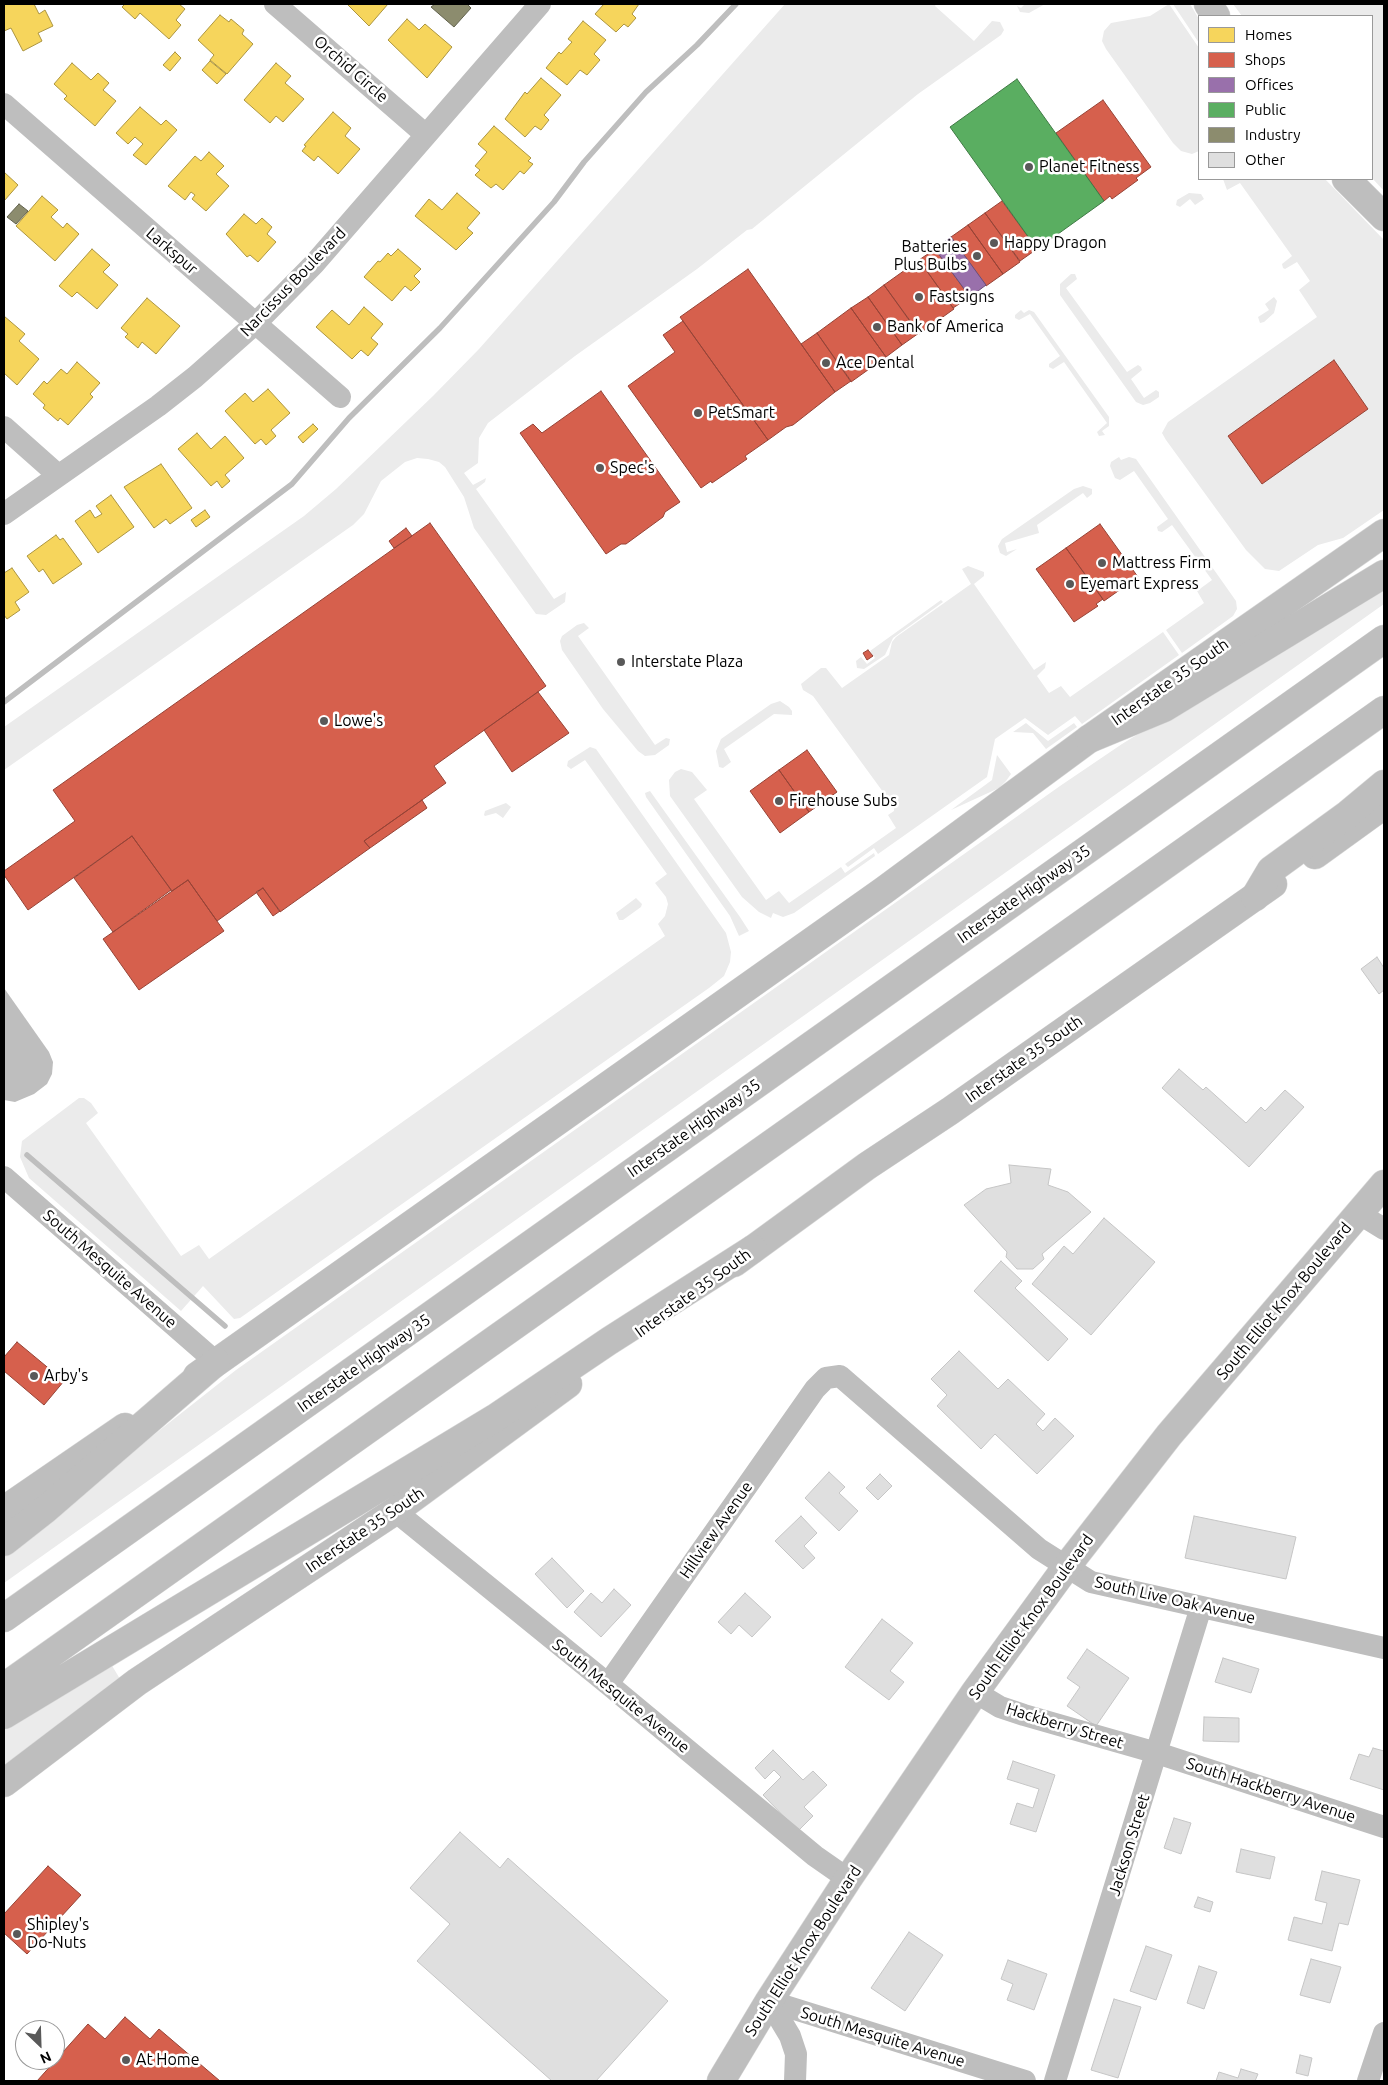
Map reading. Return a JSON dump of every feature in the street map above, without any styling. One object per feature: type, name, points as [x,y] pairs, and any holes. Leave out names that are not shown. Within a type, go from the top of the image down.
[{"type":"main road","points":[[1208,4],[1215,15]]},
{"type":"main road","points":[[1347,180],[1384,217]]},
{"type":"main road","name":"Interstate 35 South","points":[[4,1510],[86,1455],[883,890],[1089,739],[1384,533]]},
{"type":"main road","points":[[1089,739],[1164,708],[1384,574]]},
{"type":"main road","name":"Interstate Highway 35","points":[[4,1618],[1384,639]]},
{"type":"main road","points":[[4,1687],[1384,710]]},
{"type":"main road","points":[[1255,897],[1271,870],[1348,814],[1384,784]]},
{"type":"main road","name":"Interstate 35 South","points":[[4,1783],[137,1682],[395,1511],[867,1166],[950,1111],[1384,805]]},
{"type":"main road","name":"South Elliot Knox Boulevard","points":[[721,2081],[769,2001],[848,1879],[976,1692],[1067,1566],[1162,1444],[1384,1184]]},
{"type":"main road","points":[[4,1715],[496,1418],[609,1341],[753,1249]]},
{"type":"main road","points":[[4,1542],[46,1509],[216,1362]]},
{"type":"street","name":"Orchid Circle","points":[[275,4],[426,134]]},
{"type":"street","name":"Narcissus Boulevard","points":[[4,514],[166,400],[256,323],[314,264],[540,4]]},
{"type":"street","name":"Larkspur","points":[[4,104],[340,397]]},
{"type":"street","points":[[4,427],[58,475]]},
{"type":"street","name":"South Mesquite Avenue","points":[[4,1177],[216,1362]]},
{"type":"street","points":[[1358,1214],[1384,1229]]},
{"type":"street","name":"South Live Oak Avenue","points":[[826,1378],[840,1376],[1039,1549],[1091,1582],[1384,1648]]},
{"type":"street","name":"Hillview Avenue","points":[[608,1684],[815,1390],[826,1378]]},
{"type":"street","name":"South Mesquite Avenue","points":[[395,1511],[608,1684],[815,1856],[848,1879]]},
{"type":"street","name":"Jackson Street","points":[[1055,2081],[1158,1754],[1201,1608]]},
{"type":"street","name":"Hackberry Street","points":[[976,1692],[1008,1710],[1158,1754]]},
{"type":"street","name":"South Hackberry Avenue","points":[[1158,1754],[1384,1827]]},
{"type":"street","points":[[769,2001],[790,2036],[796,2054],[796,2081]]},
{"type":"street","name":"South Mesquite Avenue","points":[[769,2001],[1025,2081]]},
{"type":"street","points":[[1368,2081],[1384,2032]]},
{"type":"shaded area","points":[[785,4],[936,4],[935,6],[974,41],[992,21],[1000,22],[1004,30],[1001,35],[918,94],[752,229],[747,230],[697,269],[575,356],[488,423],[479,438],[478,463],[464,473],[473,485],[486,478],[485,482],[476,489],[554,599],[566,592],[565,602],[546,615],[536,614],[474,528],[464,497],[445,467],[439,462],[417,458],[405,462],[381,481],[364,514],[353,525],[4,770],[4,727],[304,516],[336,489],[433,396],[479,349]]},
{"type":"shaded area","points":[[1025,4],[1045,4],[1029,13],[1020,12],[1017,6],[1021,8]]},
{"type":"shaded area","points":[[1169,4],[1198,47],[1198,151],[1192,154],[1181,151],[1173,143],[1102,41],[1104,31],[1111,23],[1150,16]]},
{"type":"shaded area","points":[[1173,4],[1190,4],[1198,17],[1198,42]]},
{"type":"shaded area","points":[[1233,4],[1384,4],[1384,191],[1373,179],[1373,15],[1241,15]]},
{"type":"shaded area","points":[[1223,180],[1326,180],[1384,240],[1384,510],[1343,538],[1318,545],[1279,571],[1265,569],[1246,550],[1162,433],[1168,422],[1317,317],[1299,290],[1310,281],[1297,262],[1285,269],[1283,268],[1282,264],[1292,256],[1240,183],[1227,190]]},
{"type":"shaded area","points":[[1189,193],[1201,194],[1204,199],[1195,205],[1190,199],[1180,207],[1176,205],[1177,200]]},
{"type":"shaded area","points":[[1071,274],[1075,274],[1077,279],[1066,288],[1127,372],[1138,365],[1141,367],[1142,370],[1131,379],[1144,398],[1156,390],[1159,392],[1159,397],[1150,403],[1143,405],[1136,402],[1060,295],[1060,284]]},
{"type":"shaded area","points":[[1274,297],[1277,301],[1274,313],[1264,322],[1260,323],[1258,317],[1269,310],[1265,304]]},
{"type":"shaded area","points":[[1021,310],[1024,313],[1029,310],[1034,312],[1109,417],[1109,426],[1102,431],[1105,435],[1099,436],[1097,432],[1107,423],[1064,362],[1053,369],[1049,367],[1049,364],[1060,356],[1030,314],[1019,320],[1015,318],[1015,315]]},
{"type":"shaded area","points":[[1119,457],[1121,460],[1129,457],[1136,459],[1236,601],[1237,609],[1233,616],[1182,653],[1166,630],[1204,603],[1197,591],[1212,580],[1172,525],[1162,532],[1158,531],[1157,527],[1168,519],[1134,471],[1120,480],[1115,478],[1110,466],[1111,462]]},
{"type":"shaded area","points":[[1083,486],[1092,489],[1092,494],[1087,498],[1083,493],[1037,525],[1039,533],[1005,543],[1007,552],[1017,549],[1006,556],[1000,553],[998,546],[1002,539],[1074,489]]},
{"type":"shaded area","points":[[968,566],[984,572],[984,576],[974,584],[1034,670],[1046,662],[1045,668],[1037,676],[1049,693],[1061,686],[1070,697],[1163,632],[1179,655],[1082,724],[1075,716],[1048,735],[1025,718],[995,739],[987,777],[878,854],[874,848],[848,867],[845,864],[896,828],[888,815],[894,811],[894,807],[813,696],[803,690],[801,684],[821,668],[826,668],[842,688],[889,655],[892,642],[896,637],[971,584],[962,569]]},
{"type":"shaded area","points":[[1384,583],[1384,604],[4,1583],[4,1553],[236,1370],[1060,786],[1122,744]]},
{"type":"shaded area","points":[[941,600],[943,602],[893,638],[885,655],[864,669],[857,668],[856,661],[861,657],[867,664],[875,658],[870,651]]},
{"type":"shaded area","points":[[584,623],[589,628],[578,636],[655,745],[666,738],[670,739],[669,745],[655,755],[645,756],[638,751],[603,709],[562,650],[560,641],[562,636],[577,625]]},
{"type":"shaded area","points":[[780,701],[789,707],[792,715],[774,714],[724,749],[731,762],[723,768],[719,767],[716,751],[721,739],[771,704]]},
{"type":"shaded area","points":[[1026,723],[1048,741],[1074,723],[1077,727],[1046,749],[1033,733],[1013,732]]},
{"type":"shaded area","points":[[590,747],[596,749],[726,933],[731,952],[730,962],[724,976],[709,988],[240,1318],[234,1319],[203,1286],[181,1311],[29,1178],[20,1157],[22,1141],[79,1098],[84,1098],[91,1103],[98,1113],[86,1123],[181,1256],[199,1245],[209,1259],[665,936],[658,924],[665,916],[668,904],[666,897],[655,883],[667,874],[585,760],[571,769],[567,766],[568,761]]},
{"type":"shaded area","points":[[997,755],[1011,774],[1006,781],[999,788],[951,810],[992,780]]},
{"type":"shaded area","points":[[681,769],[692,772],[707,790],[694,799],[766,900],[779,891],[789,903],[841,867],[845,873],[874,853],[875,856],[794,913],[783,917],[773,913],[771,918],[759,912],[742,897],[670,796],[669,780],[675,772]]},
{"type":"shaded area","points":[[650,791],[749,931],[739,936],[730,916],[646,797],[645,793]]},
{"type":"shaded area","points":[[506,803],[511,807],[503,818],[496,813],[484,815],[485,811]]},
{"type":"shaded area","points":[[636,898],[642,904],[641,907],[623,920],[619,920],[616,913]]},
{"type":"shaded area","points":[[4,988],[49,1052],[53,1062],[52,1074],[47,1084],[34,1094],[15,1102],[4,1100]]},
{"type":"shaded area","points":[[111,1664],[123,1684],[4,1765],[4,1730],[66,1694],[65,1692]]},
{"type":"building: Homes","points":[[4,4],[34,4],[39,14],[45,10],[53,26],[38,33],[42,41],[23,51],[11,28],[4,31]]},
{"type":"building: Homes","points":[[125,4],[179,4],[185,9],[176,20],[181,25],[169,39],[140,13],[135,19],[122,7]]},
{"type":"building: Homes","points":[[347,4],[388,4],[369,26]]},
{"type":"building: Homes","points":[[604,4],[639,4],[632,14],[636,18],[628,27],[624,24],[616,32],[595,14]]},
{"type":"building: Homes","points":[[220,15],[229,22],[231,19],[244,30],[242,34],[253,44],[227,74],[210,60],[214,55],[198,40]]},
{"type":"building: Homes","points":[[407,19],[419,30],[425,24],[452,47],[427,78],[388,40]]},
{"type":"building: Homes","points":[[583,21],[606,40],[594,54],[600,60],[587,75],[580,70],[567,85],[546,68],[559,52],[561,54],[572,42],[568,39]]},
{"type":"building: Homes","points":[[175,52],[181,58],[170,71],[163,65]]},
{"type":"building: Homes","points":[[210,61],[226,74],[217,84],[202,70]]},
{"type":"building: Homes","points":[[72,63],[91,80],[98,73],[109,83],[103,90],[116,101],[95,126],[64,99],[67,96],[54,84]]},
{"type":"building: Homes","points":[[276,63],[291,76],[285,83],[304,99],[283,122],[276,116],[270,123],[244,100]]},
{"type":"building: Homes","points":[[541,78],[561,95],[544,115],[549,120],[541,130],[535,126],[525,137],[505,119],[525,92],[527,94]]},
{"type":"building: Homes","points":[[140,107],[161,125],[166,120],[177,130],[146,165],[133,155],[143,144],[135,137],[128,144],[116,133]]},
{"type":"building: Homes","points":[[333,112],[351,128],[345,136],[360,149],[338,174],[318,156],[314,161],[302,151],[306,146],[304,145]]},
{"type":"building: Homes","points":[[494,126],[531,158],[528,161],[533,164],[524,174],[520,171],[503,190],[496,184],[491,188],[475,175],[480,170],[475,166],[487,152],[478,144]]},
{"type":"building: Homes","points":[[209,152],[224,166],[216,174],[229,186],[206,211],[192,199],[195,195],[191,192],[185,200],[168,186],[195,156],[201,161]]},
{"type":"building: Homes","points":[[4,172],[18,185],[4,201]]},
{"type":"building: Homes","points":[[457,193],[480,213],[467,228],[473,233],[456,250],[415,216],[429,199],[442,210]]},
{"type":"building: Homes","points":[[42,196],[58,210],[51,217],[63,228],[67,223],[79,234],[55,261],[16,226]]},
{"type":"building: Homes","points":[[244,214],[256,224],[262,218],[272,227],[267,234],[276,242],[258,262],[250,255],[247,257],[226,234]]},
{"type":"building: Homes","points":[[92,249],[110,265],[103,272],[118,285],[97,309],[77,292],[72,297],[59,286]]},
{"type":"building: Homes","points":[[398,249],[421,269],[414,276],[420,282],[411,291],[405,286],[392,301],[364,277],[378,261],[380,262],[388,253],[391,256]]},
{"type":"building: Homes","points":[[147,298],[180,326],[156,354],[142,342],[138,348],[125,337],[128,334],[121,328]]},
{"type":"building: Homes","points":[[364,307],[383,324],[371,338],[378,344],[368,356],[361,350],[352,359],[316,327],[332,310],[349,325]]},
{"type":"building: Homes","points":[[4,316],[25,334],[19,341],[39,359],[17,385],[4,373]]},
{"type":"building: Homes","points":[[77,362],[100,383],[90,394],[93,397],[68,425],[60,418],[58,421],[43,408],[45,405],[33,394],[44,381],[47,384],[61,369],[67,374]]},
{"type":"building: Homes","points":[[268,389],[290,413],[271,430],[276,436],[266,445],[261,439],[255,444],[225,411],[245,393],[253,402]]},
{"type":"building: Homes","points":[[313,424],[318,429],[303,443],[298,437]]},
{"type":"building: Homes","points":[[197,433],[211,449],[225,436],[244,458],[225,475],[230,481],[222,488],[217,481],[211,486],[178,449]]},
{"type":"building: Homes","points":[[161,464],[192,508],[170,524],[166,519],[154,528],[124,487]]},
{"type":"building: Homes","points":[[111,495],[134,527],[98,553],[75,521],[90,510],[95,518],[102,514],[96,506]]},
{"type":"building: Homes","points":[[205,510],[210,517],[196,527],[191,520]]},
{"type":"building: Homes","points":[[56,535],[60,540],[63,538],[82,564],[53,584],[43,569],[39,572],[27,556]]},
{"type":"building: Homes","points":[[12,568],[29,592],[15,602],[20,610],[7,619],[4,615],[4,573]]},
{"type":"building: Shops","points":[[1103,100],[1151,167],[1136,178],[1138,180],[1112,199],[1110,196],[1104,201],[1056,133]]},
{"type":"building: Shops","points":[[1002,201],[1037,249],[1020,261],[985,213]]},
{"type":"building: Shops","name":"Happy Dragon","points":[[985,213],[1020,262],[1003,274],[968,225]]},
{"type":"building: Shops","name":"Batteries Plus Bulbs","points":[[968,225],[1003,274],[986,286],[951,237]]},
{"type":"building: Shops","points":[[935,249],[970,297],[953,308],[919,260]]},
{"type":"building: Shops","name":"Fastsigns","points":[[919,260],[954,309],[919,334],[884,285]]},
{"type":"building: Shops","points":[[748,269],[835,392],[793,425],[786,427],[768,440],[680,317]]},
{"type":"building: Shops","points":[[884,285],[919,333],[902,345],[868,297]]},
{"type":"building: Shops","name":"Bank of America","points":[[868,297],[902,345],[886,357],[851,308]]},
{"type":"building: Shops","points":[[851,308],[886,357],[851,382],[817,333]]},
{"type":"building: Shops","name":"PetSmart","points":[[683,321],[768,440],[745,456],[747,459],[712,483],[711,481],[701,488],[628,386],[675,352],[663,335]]},
{"type":"building: Shops","name":"Ace Dental","points":[[817,333],[851,381],[835,392],[801,344]]},
{"type":"building: Shops","points":[[1334,360],[1368,409],[1262,484],[1228,436]]},
{"type":"building: Shops","name":"Spec's","points":[[601,391],[680,502],[626,544],[621,544],[606,554],[520,433],[533,424],[542,433]]},
{"type":"building: Shops","name":"Lowe's","points":[[430,523],[546,686],[434,766],[446,783],[364,841],[370,848],[280,912],[263,888],[217,921],[188,880],[172,891],[132,836],[28,910],[4,875],[4,871],[75,821],[53,790]]},
{"type":"building: Shops","name":"Mattress Firm","points":[[1100,524],[1138,577],[1104,601],[1066,548]]},
{"type":"building: Shops","points":[[406,528],[412,536],[394,548],[389,541]]},
{"type":"building: Shops","name":"Eyemart Express","points":[[1066,548],[1103,599],[1096,604],[1098,606],[1074,622],[1036,569]]},
{"type":"building: Shops","points":[[868,650],[873,656],[867,660],[863,653]]},
{"type":"building: Shops","points":[[538,692],[569,733],[512,772],[484,730]]},
{"type":"building: Shops","points":[[807,750],[837,792],[809,812],[779,770]]},
{"type":"building: Shops","name":"Firehouse Subs","points":[[779,770],[809,812],[780,833],[750,791]]},
{"type":"building: Shops","points":[[422,800],[427,808],[370,848],[364,841]]},
{"type":"building: Shops","points":[[132,836],[171,890],[113,932],[74,878]]},
{"type":"building: Shops","points":[[188,880],[224,931],[139,990],[103,939]]},
{"type":"building: Shops","points":[[263,888],[280,911],[273,916],[256,892]]},
{"type":"building: Shops","name":"Arby's","points":[[17,1342],[64,1381],[44,1405],[4,1371],[4,1357]]},
{"type":"building: Shops","points":[[48,1866],[81,1895],[27,1954],[4,1933],[4,1914]]},
{"type":"building: Shops","name":"At Home","points":[[125,2017],[150,2039],[159,2029],[220,2081],[37,2081],[47,2070],[65,2070],[65,2050],[88,2024],[105,2039]]},
{"type":"building: Offices","points":[[951,237],[986,285],[970,297],[935,249]]},
{"type":"building: Public","name":"Planet Fitness","points":[[1017,79],[1104,201],[1037,249],[950,127]]},
{"type":"building: Industry","points":[[435,4],[467,4],[471,8],[454,27],[431,7]]},
{"type":"building: Industry","points":[[19,204],[28,211],[16,224],[7,217]]},
{"type":"building: Other","points":[[1377,957],[1384,968],[1384,990],[1379,994],[1361,969]]},
{"type":"building: Other","points":[[1179,1069],[1203,1090],[1206,1087],[1246,1123],[1261,1107],[1265,1111],[1285,1090],[1304,1107],[1249,1167],[1162,1088]]},
{"type":"building: Other","points":[[1009,1165],[1051,1169],[1048,1185],[1068,1192],[1091,1212],[1042,1254],[1044,1259],[1033,1269],[1017,1269],[1006,1257],[1007,1252],[964,1205],[986,1189],[1011,1183]]},
{"type":"building: Other","points":[[1104,1218],[1155,1262],[1091,1335],[1032,1284],[1064,1246],[1073,1254]]},
{"type":"building: Other","points":[[1001,1261],[1022,1281],[1015,1288],[1068,1339],[1048,1361],[974,1291]]},
{"type":"building: Other","points":[[959,1351],[998,1389],[1008,1379],[1045,1414],[1036,1424],[1043,1431],[1055,1418],[1074,1436],[1037,1474],[995,1434],[981,1449],[937,1406],[947,1395],[931,1379]]},
{"type":"building: Other","points":[[829,1472],[845,1487],[839,1493],[858,1511],[839,1531],[805,1498]]},
{"type":"building: Other","points":[[880,1474],[892,1486],[878,1500],[866,1488]]},
{"type":"building: Other","points":[[801,1516],[817,1533],[804,1546],[815,1558],[803,1569],[775,1541]]},
{"type":"building: Other","points":[[1194,1516],[1296,1537],[1286,1579],[1185,1558]]},
{"type":"building: Other","points":[[552,1558],[584,1591],[567,1608],[535,1574]]},
{"type":"building: Other","points":[[614,1589],[631,1605],[601,1637],[574,1612],[591,1593],[602,1603]]},
{"type":"building: Other","points":[[745,1593],[771,1617],[752,1637],[739,1625],[731,1634],[718,1622]]},
{"type":"building: Other","points":[[882,1619],[913,1643],[890,1671],[904,1682],[889,1700],[845,1667]]},
{"type":"building: Other","points":[[1087,1649],[1129,1678],[1096,1726],[1067,1706],[1080,1687],[1067,1678]]},
{"type":"building: Other","points":[[1223,1658],[1259,1669],[1251,1693],[1215,1682]]},
{"type":"building: Other","points":[[1204,1717],[1239,1718],[1239,1742],[1203,1741]]},
{"type":"building: Other","points":[[1373,1748],[1384,1751],[1384,1790],[1350,1779],[1359,1754],[1369,1757]]},
{"type":"building: Other","points":[[773,1750],[803,1780],[813,1771],[827,1785],[804,1807],[813,1816],[798,1831],[763,1795],[781,1777],[774,1770],[765,1779],[755,1768]]},
{"type":"building: Other","points":[[1013,1761],[1055,1775],[1036,1832],[1010,1824],[1017,1803],[1033,1808],[1039,1789],[1007,1779]]},
{"type":"building: Other","points":[[1174,1818],[1191,1823],[1181,1854],[1164,1848]]},
{"type":"building: Other","points":[[460,1832],[500,1868],[508,1858],[668,2001],[596,2081],[552,2081],[417,1961],[450,1924],[410,1888]]},
{"type":"building: Other","points":[[1241,1849],[1275,1857],[1270,1879],[1236,1872]]},
{"type":"building: Other","points":[[1322,1871],[1360,1880],[1348,1925],[1339,1923],[1332,1951],[1288,1940],[1294,1917],[1322,1924],[1327,1903],[1315,1900]]},
{"type":"building: Other","points":[[1198,1897],[1213,1902],[1210,1912],[1194,1907]]},
{"type":"building: Other","points":[[909,1932],[943,1955],[905,2011],[871,1988]]},
{"type":"building: Other","points":[[1146,1946],[1172,1955],[1156,2000],[1130,1991]]},
{"type":"building: Other","points":[[1311,1959],[1341,1967],[1330,2003],[1300,1995]]},
{"type":"building: Other","points":[[1008,1960],[1047,1974],[1034,2010],[1007,2000],[1013,1984],[1001,1979]]},
{"type":"building: Other","points":[[1199,1966],[1217,1972],[1204,2009],[1187,2003]]},
{"type":"building: Other","points":[[1114,1999],[1141,2007],[1118,2078],[1091,2070]]},
{"type":"building: Other","points":[[1300,2055],[1312,2058],[1308,2076],[1296,2073]]},
{"type":"building: Other","points":[[1241,2069],[1258,2074],[1255,2081],[1216,2081],[1219,2072],[1238,2078]]},
{"type":"waterway","points":[[4,702],[292,484],[349,418],[440,328],[554,202],[584,162],[646,92],[697,45],[736,4]]},
{"type":"waterway","points":[[27,1155],[225,1326]]},
{"type":"place","name":"Planet Fitness","points":[[1029,167]]},
{"type":"place","name":"Happy Dragon","points":[[994,243]]},
{"type":"place","name":"Batteries Plus Bulbs","points":[[977,256]]},
{"type":"place","name":"Fastsigns","points":[[919,297]]},
{"type":"place","name":"Bank of America","points":[[877,327]]},
{"type":"place","name":"Ace Dental","points":[[826,363]]},
{"type":"place","name":"PetSmart","points":[[698,413]]},
{"type":"place","name":"Spec's","points":[[600,468]]},
{"type":"place","name":"Mattress Firm","points":[[1102,563]]},
{"type":"place","name":"Eyemart Express","points":[[1070,584]]},
{"type":"place","name":"Interstate Plaza","points":[[621,662]]},
{"type":"place","name":"Lowe's","points":[[324,721]]},
{"type":"place","name":"Firehouse Subs","points":[[779,801]]},
{"type":"place","name":"Arby's","points":[[34,1376]]},
{"type":"place","name":"Shipley's Do-Nuts","points":[[17,1934]]},
{"type":"place","name":"At Home","points":[[126,2060]]}]
